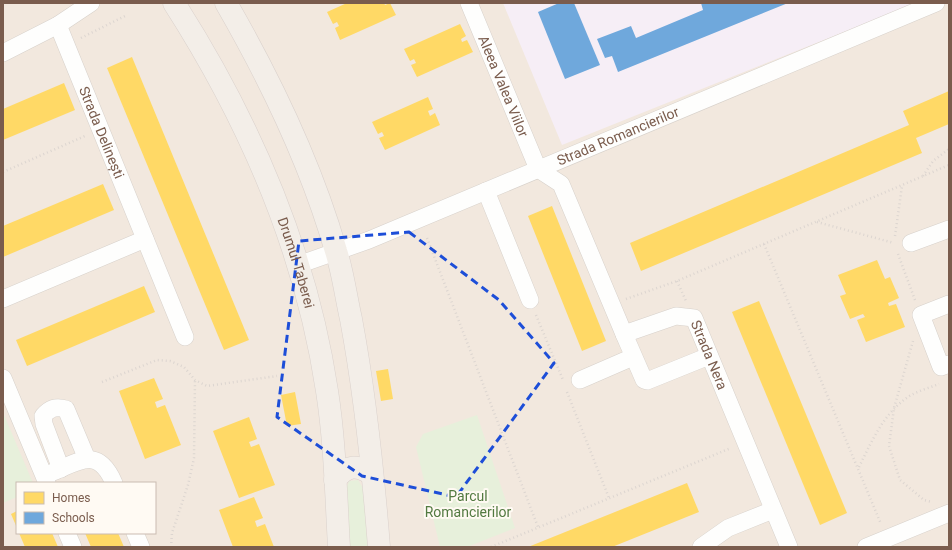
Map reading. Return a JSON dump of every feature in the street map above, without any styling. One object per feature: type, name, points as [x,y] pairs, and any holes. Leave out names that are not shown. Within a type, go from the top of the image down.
[{"type":"main road","name":"Drumul Taberei","points":[[174,3],[197,39],[244,129],[283,217],[298,265],[312,315],[327,388],[336,480],[339,547]]},
{"type":"main road","points":[[226,3],[269,83],[301,153],[337,252],[357,354],[369,438],[379,547]]},
{"type":"main road","points":[[336,480],[341,472],[348,468],[357,467],[372,474]]},
{"type":"street","points":[[3,54],[58,25],[91,3]]},
{"type":"street","name":"Aleea Valea Viilor","points":[[469,3],[538,169]]},
{"type":"street","name":"Strada Romancierilor","points":[[298,265],[337,252],[486,191],[936,3]]},
{"type":"street","name":"Strada Delinești","points":[[58,25],[185,337]]},
{"type":"street","points":[[538,169],[561,184],[644,380],[647,381],[710,356]]},
{"type":"street","points":[[486,191],[530,300]]},
{"type":"street","points":[[911,243],[949,229]]},
{"type":"street","points":[[3,299],[145,239]]},
{"type":"street","points":[[949,304],[921,315],[941,367],[949,364]]},
{"type":"street","name":"Strada Nera","points":[[624,334],[676,316],[694,318],[789,547]]},
{"type":"street","points":[[580,380],[633,357]]},
{"type":"street","points":[[3,378],[7,401],[45,480],[61,469],[87,459],[96,460],[105,466],[113,482]]},
{"type":"street","points":[[61,469],[44,424],[43,416],[48,410],[58,406],[66,409],[87,459]]},
{"type":"street","points":[[866,547],[887,538],[943,508]]},
{"type":"street","points":[[701,547],[728,528],[773,510]]},
{"type":"street","points":[[67,534],[73,547]]},
{"type":"street","points":[[135,534],[141,547]]},
{"type":"path","points":[[66,46],[126,15]]},
{"type":"path","points":[[3,172],[100,130]]},
{"type":"path","points":[[923,176],[933,162],[949,149]]},
{"type":"path","points":[[612,304],[678,281],[949,165]]},
{"type":"path","points":[[902,185],[894,244],[921,315],[894,408],[889,446],[900,480],[924,500],[943,508]]},
{"type":"path","points":[[817,222],[894,244]]},
{"type":"path","points":[[427,238],[538,527]]},
{"type":"path","points":[[764,244],[887,538]]},
{"type":"path","points":[[530,300],[609,498]]},
{"type":"path","points":[[102,382],[157,360],[170,361],[184,367],[195,380],[206,386],[277,376]]},
{"type":"path","points":[[171,547],[172,533],[188,485],[194,458],[195,380]]},
{"type":"path","points":[[859,468],[880,425],[894,408],[909,396],[942,383]]},
{"type":"path","points":[[491,547],[745,442]]},
{"type":"highlighted area","points":[[409,232],[499,300],[554,363],[456,497],[362,476],[277,417],[299,241]]},
{"type":"shaded area","points":[[3,3],[949,3],[949,547],[3,547]]},
{"type":"shaded area","points":[[503,3],[916,3],[562,145]]},
{"type":"green space","points":[[4,415],[33,482],[16,482],[16,497],[3,503]]},
{"type":"green space","name":"Parcul Romancierilor","points":[[477,415],[515,528],[467,547],[440,547],[416,447],[423,434]]},
{"type":"green space","points":[[358,480],[363,488],[368,547],[347,547],[344,495],[349,481]]},
{"type":"building: Homes","points":[[347,3],[384,3],[385,5],[390,3],[396,15],[340,40],[335,28],[339,26],[337,22],[333,24],[327,12]]},
{"type":"building: Homes","points":[[460,24],[466,36],[461,39],[462,42],[467,40],[473,52],[417,77],[411,65],[416,63],[414,59],[410,61],[404,49]]},
{"type":"building: Homes","points":[[132,57],[249,340],[224,350],[107,68]]},
{"type":"building: Homes","points":[[64,83],[75,110],[3,140],[3,109]]},
{"type":"building: Homes","points":[[949,91],[949,124],[916,138],[922,153],[641,271],[630,243],[909,125],[903,111]]},
{"type":"building: Homes","points":[[428,97],[433,109],[428,111],[430,116],[435,113],[440,125],[385,150],[379,138],[384,136],[382,132],[378,134],[372,122]]},
{"type":"building: Homes","points":[[103,184],[114,210],[3,257],[3,226]]},
{"type":"building: Homes","points":[[552,206],[606,341],[582,351],[528,216]]},
{"type":"building: Homes","points":[[877,260],[885,279],[890,277],[899,298],[888,303],[889,306],[896,304],[905,327],[866,342],[857,320],[865,317],[863,314],[850,319],[840,296],[846,294],[838,275]]},
{"type":"building: Homes","points":[[144,286],[155,312],[27,366],[16,340]]},
{"type":"building: Homes","points":[[759,301],[847,513],[820,525],[732,312]]},
{"type":"building: Homes","points":[[388,369],[393,399],[381,401],[376,371]]},
{"type":"building: Homes","points":[[154,378],[163,399],[155,402],[157,408],[165,405],[181,445],[145,459],[119,391]]},
{"type":"building: Homes","points":[[295,392],[301,424],[287,426],[281,395]]},
{"type":"building: Homes","points":[[249,417],[257,439],[249,442],[251,447],[259,444],[275,485],[239,498],[213,431]]},
{"type":"building: Homes","points":[[687,483],[699,512],[612,547],[528,547]]},
{"type":"building: Homes","points":[[254,497],[263,518],[255,521],[257,527],[265,524],[274,547],[233,547],[219,510]]},
{"type":"building: Homes","points":[[16,512],[16,526],[11,514]]},
{"type":"building: Homes","points":[[19,534],[52,534],[58,547],[25,547]]},
{"type":"building: Homes","points":[[85,534],[118,534],[124,547],[91,547]]},
{"type":"building: Schools","points":[[559,3],[574,3],[600,65],[565,79],[538,12]]},
{"type":"building: Schools","points":[[701,3],[788,3],[618,72],[612,56],[605,58],[597,39],[631,26],[636,38],[703,10]]}]
